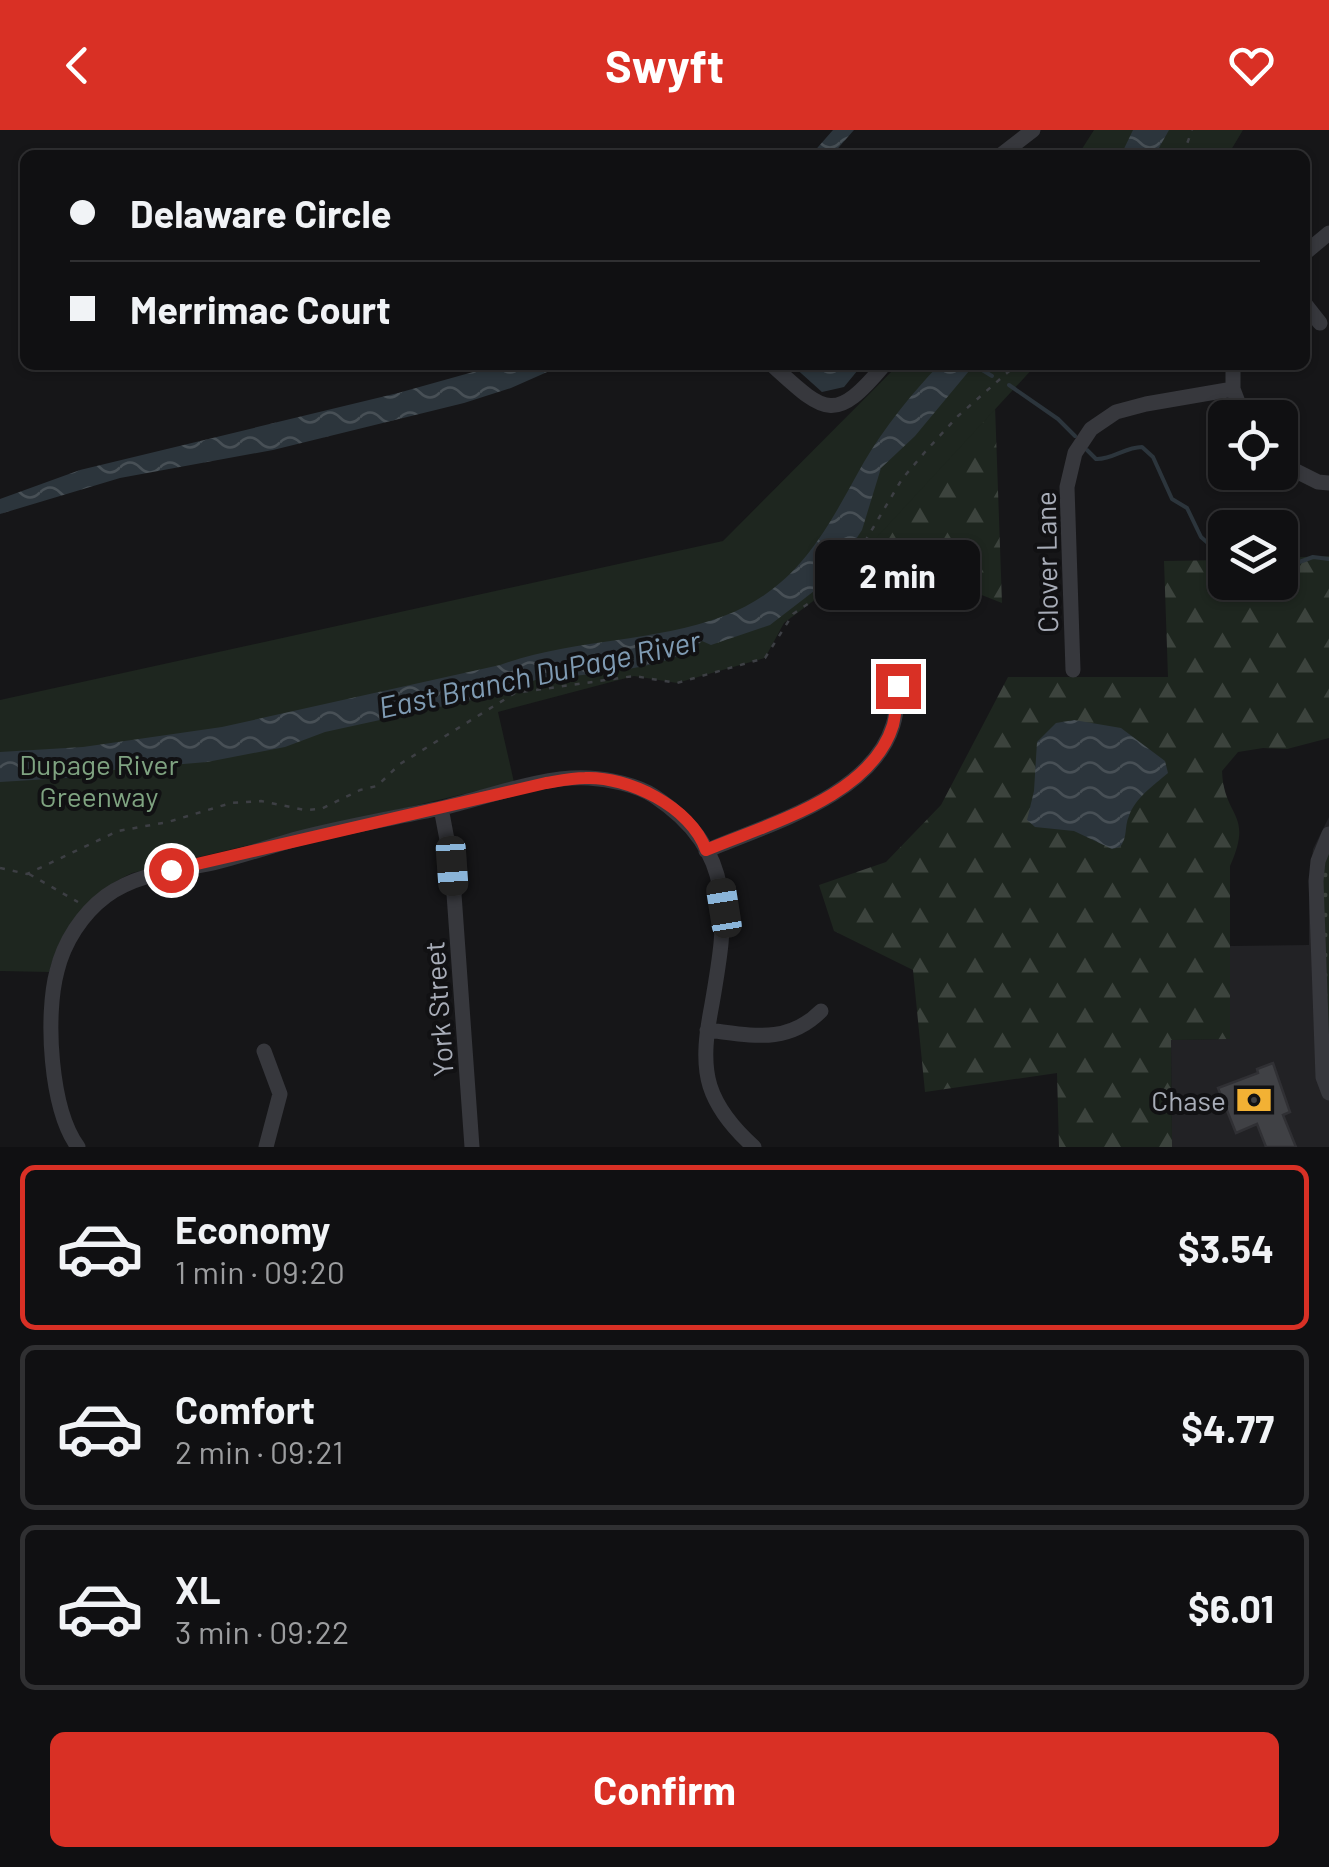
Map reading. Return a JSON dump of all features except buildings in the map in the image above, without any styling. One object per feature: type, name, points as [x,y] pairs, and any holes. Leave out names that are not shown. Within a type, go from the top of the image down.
[{"type":"street","points":[[1007,150],[1032,130]]},
{"type":"street","points":[[1310,310],[1320,322]]},
{"type":"street","points":[[778,370],[809,398],[836,405],[859,395],[880,370]]},
{"type":"street","points":[[1233,370],[1237,400]]},
{"type":"street","name":"Clover Lane","points":[[1072,670],[1067,487],[1075,453],[1092,428],[1116,412],[1233,389]]},
{"type":"street","points":[[1298,471],[1329,483]]},
{"type":"street","points":[[706,850],[835,796],[862,772],[893,726],[898,686]]},
{"type":"street","points":[[78,1147],[56,1091],[56,971],[66,944],[108,894],[136,878],[546,783],[588,778],[650,794],[687,822],[719,876],[724,908],[706,1059],[710,1087],[734,1129],[754,1147]]},
{"type":"street","name":"York Street","points":[[441,808],[452,866],[472,1147]]},
{"type":"street","points":[[1329,834],[1318,861],[1316,881],[1323,1077],[1329,1093]]},
{"type":"street","points":[[708,1030],[788,1034],[806,1025],[820,1011]]},
{"type":"street","points":[[264,1051],[280,1094],[266,1147]]},
{"type":"path","points":[[28,874],[118,831],[168,822],[231,803],[262,802],[320,809],[377,786],[400,764],[514,693],[527,689],[548,690],[634,676],[677,683],[765,658],[784,623],[848,570],[902,480],[925,452],[958,416],[1010,370]]},
{"type":"path","points":[[0,868],[28,874],[89,912]]},
{"type":"shaded area","points":[[1329,817],[1329,1147],[1172,1147],[1171,1040],[1230,1039],[1230,946],[1309,945],[1313,849]]},
{"type":"green space","points":[[1094,130],[1243,130],[1231,150],[1081,150]]},
{"type":"green space","name":"Dupage River Greenway","points":[[893,370],[1031,370],[828,590],[784,623],[765,658],[677,683],[634,676],[498,712],[514,782],[132,873],[103,890],[79,913],[61,940],[49,972],[0,971],[0,700],[723,541]]},
{"type":"green space","points":[[995,406],[1002,603],[863,548]]},
{"type":"green space","points":[[1329,556],[1329,738],[1287,749],[1238,752],[1222,771],[1227,799],[1239,825],[1230,866],[1230,1039],[1171,1040],[1172,1147],[1059,1147],[1057,1073],[925,1092],[913,970],[834,931],[819,885],[886,862],[941,805],[1008,677],[1168,677],[1164,561],[1208,560],[1208,600],[1298,600],[1298,557]]},
{"type":"green space","points":[[1329,834],[1329,1093],[1316,881]]},
{"type":"water","points":[[833,130],[854,130],[836,150],[815,150]]},
{"type":"water","points":[[1133,130],[1169,130],[1158,150],[1123,150]]},
{"type":"water","points":[[480,370],[552,370],[464,403],[273,450],[120,478],[0,514],[0,499],[80,470]]},
{"type":"water","points":[[798,370],[858,370],[844,387],[822,392]]},
{"type":"water","name":"East Branch DuPage River","points":[[935,370],[970,370],[915,436],[881,468],[862,530],[841,562],[818,588],[770,625],[711,645],[702,641],[674,658],[655,663],[545,677],[476,699],[325,732],[285,747],[207,762],[112,770],[97,776],[0,782],[0,752],[83,747],[222,727],[554,650],[668,631],[724,616],[773,589],[809,553],[880,436]]},
{"type":"water","points":[[1074,720],[1121,728],[1165,761],[1168,773],[1132,809],[1120,847],[1112,849],[1074,831],[1035,827],[1027,820],[1034,791],[1037,742],[1056,723]]},
{"type":"waterway","points":[[982,370],[992,376]]},
{"type":"waterway","points":[[1009,385],[1058,419],[1075,436]]},
{"type":"waterway","points":[[1087,450],[1096,459],[1102,459],[1142,447],[1153,457],[1172,499],[1187,508],[1208,543]]},
{"type":"waterway","points":[[1298,563],[1313,557],[1329,559]]},
{"type":"place","name":"Chase","points":[[1254,1100]]},
{"type":"route","points":[[171,870],[546,783],[588,778],[650,794],[687,822],[706,850],[835,796],[862,772],[893,726],[898,686]]}]
